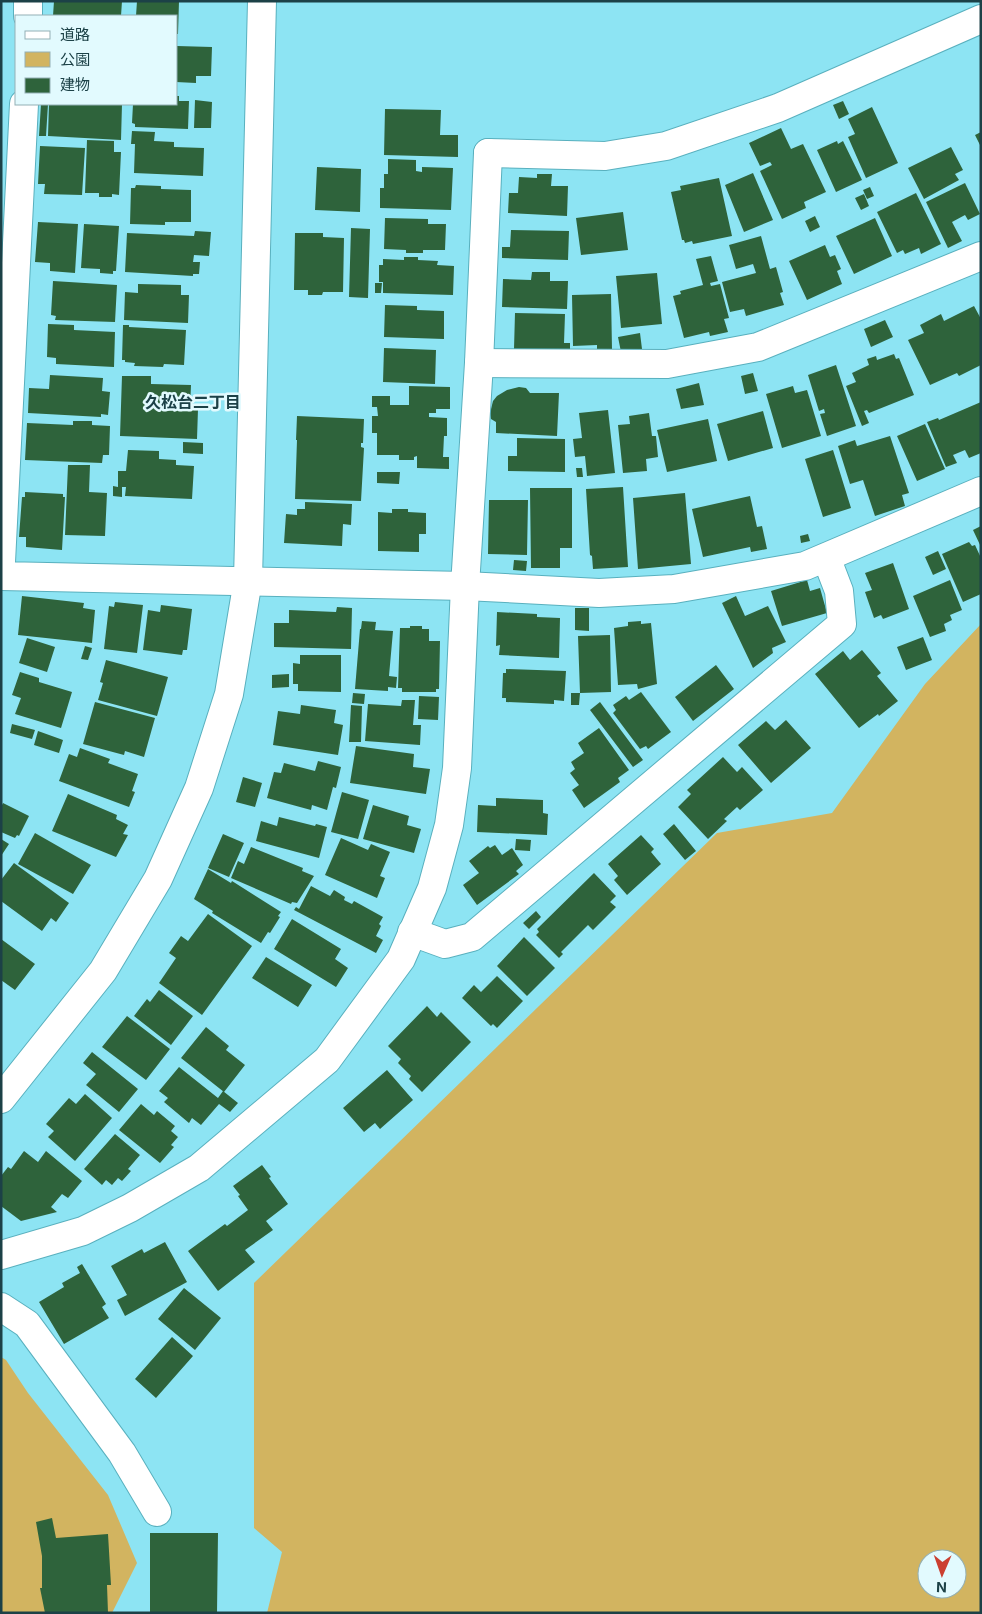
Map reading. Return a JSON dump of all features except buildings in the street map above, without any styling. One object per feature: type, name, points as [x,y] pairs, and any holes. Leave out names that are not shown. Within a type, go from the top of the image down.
[{"type":"street","points":[[28,1],[28,15]]},
{"type":"street","points":[[1,1099],[103,971],[158,878],[200,788],[229,694],[248,580],[262,1]]},
{"type":"street","points":[[1,1255],[83,1231],[130,1208],[199,1168],[327,1060],[401,959],[432,888],[450,825],[457,768],[465,586],[479,363],[488,153],[605,156],[666,146],[778,108],[981,19]]},
{"type":"street","points":[[1,562],[24,105]]},
{"type":"street","points":[[479,363],[667,364],[758,347],[981,256]]},
{"type":"street","points":[[1,576],[465,586],[599,593],[674,589],[805,566],[981,491]]},
{"type":"street","points":[[412,932],[445,944],[472,937],[842,624],[839,591],[826,558]]},
{"type":"street","points":[[1,1307],[27,1324],[122,1453],[157,1512]]},
{"type":"green space","points":[[981,624],[981,1613],[267,1613],[282,1552],[254,1528],[254,1283],[717,833],[832,813],[925,684]]},
{"type":"green space","points":[[1,1357],[6,1360],[28,1393],[108,1495],[137,1563],[112,1613],[1,1613]]},
{"type":"district","name":"久松台二丁目","points":[[193,402]]}]
